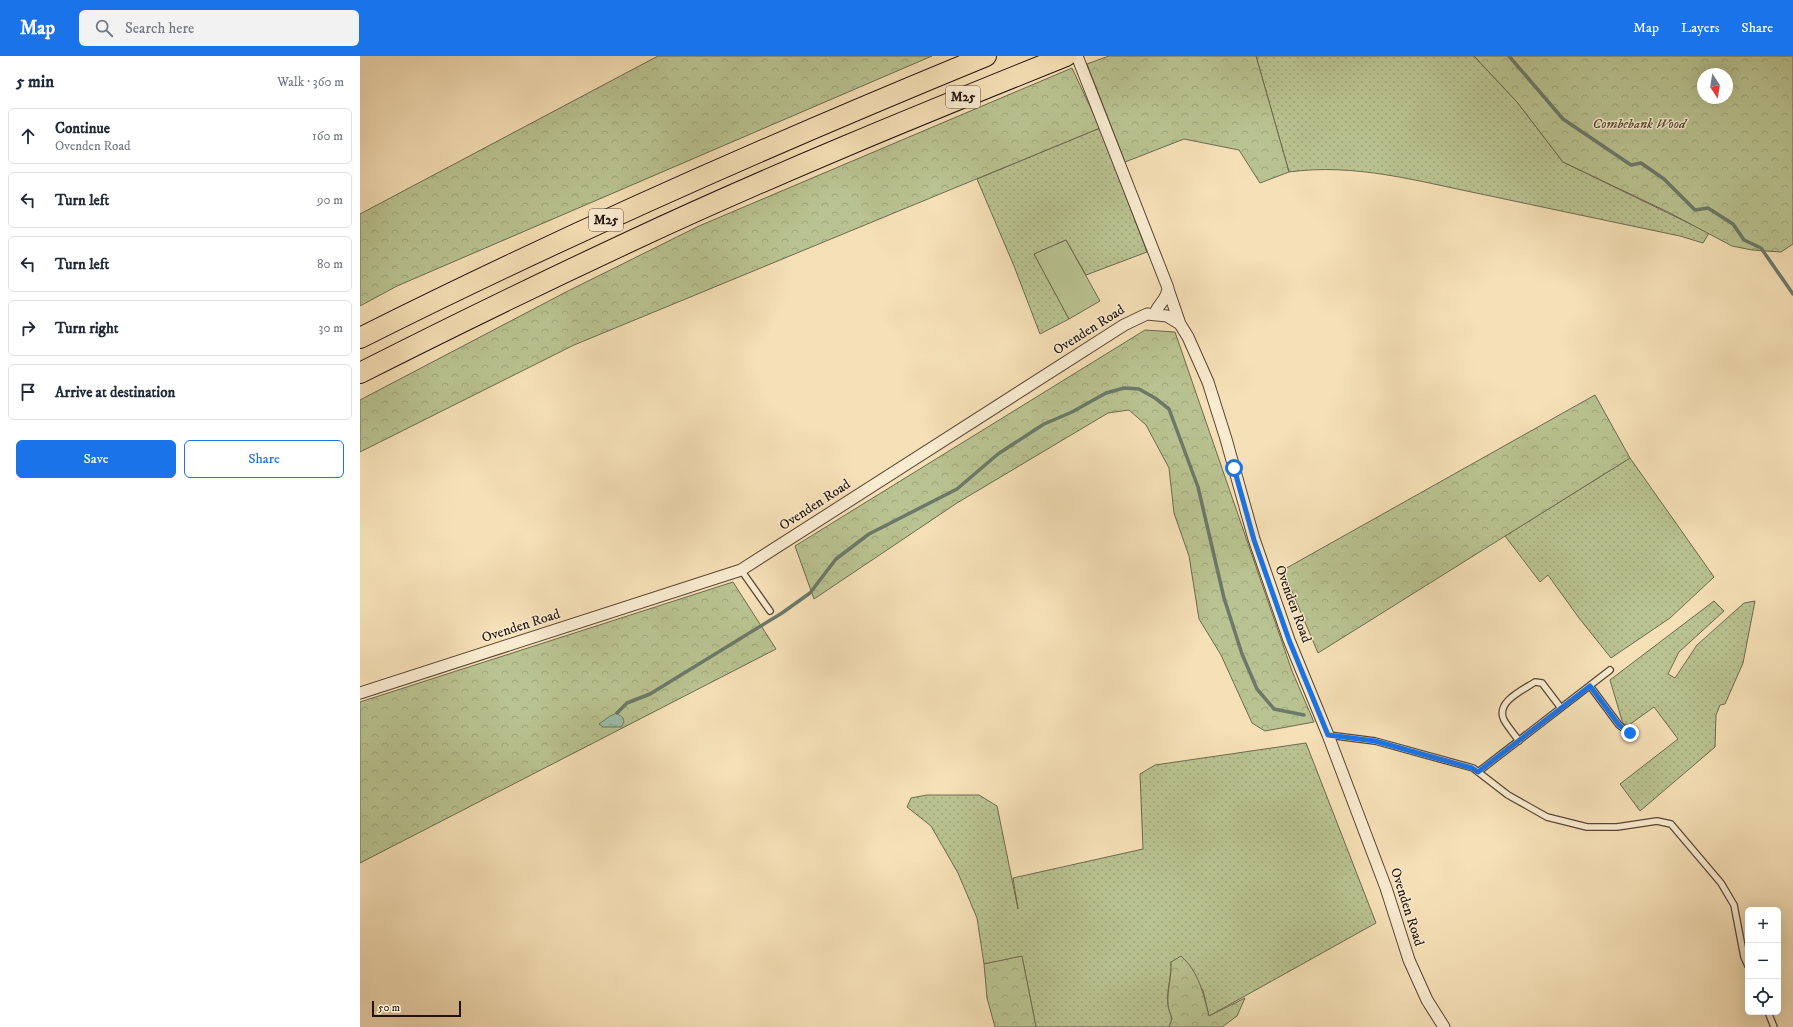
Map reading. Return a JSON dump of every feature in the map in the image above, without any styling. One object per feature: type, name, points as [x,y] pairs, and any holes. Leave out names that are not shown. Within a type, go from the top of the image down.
[{"type":"highway","name":"M25","points":[[360,338],[501,268],[664,193],[855,110],[986,56]]},
{"type":"highway","name":"M25","points":[[360,373],[515,296],[694,212],[861,139],[1066,56]]},
{"type":"street","name":"Ovenden Road","points":[[1077,56],[1168,288],[1180,324],[1188,337],[1208,382],[1226,439],[1254,540],[1289,640],[1328,735],[1386,888],[1409,960],[1427,1000],[1444,1027]]},
{"type":"street","points":[[1168,288],[1167,297],[1157,308],[1155,314],[1167,316],[1180,324]]},
{"type":"street","name":"Ovenden Road","points":[[360,693],[742,570],[1124,325],[1147,314],[1155,314]]},
{"type":"lane","points":[[742,570],[770,611]]},
{"type":"lane","points":[[1478,772],[1610,670]]},
{"type":"lane","points":[[1519,741],[1504,719],[1502,712],[1505,703],[1535,682],[1542,683],[1561,708]]},
{"type":"lane","points":[[1590,686],[1619,725],[1630,733]]},
{"type":"lane","points":[[1328,735],[1375,741],[1472,768],[1508,795],[1547,817],[1587,827],[1616,827],[1657,821],[1671,824],[1721,883],[1734,905],[1745,959]]},
{"type":"lane","points":[[1769,1015],[1774,1027]]},
{"type":"green space","points":[[658,56],[932,56],[397,286],[360,306],[360,214]]},
{"type":"green space","points":[[1109,56],[1256,56],[1289,172],[1260,183],[1239,150],[1184,139],[1125,162],[1087,64]]},
{"type":"green space","points":[[1256,56],[1474,56],[1517,102],[1563,162],[1709,233],[1703,243],[1680,236],[1386,175],[1338,170],[1289,172]]},
{"type":"green space","name":"Combebank Wood","points":[[1474,56],[1793,56],[1793,244],[1781,252],[1752,250],[1732,246],[1668,212],[1563,162],[1517,102]]},
{"type":"green space","points":[[1072,68],[1100,128],[574,345],[360,452],[360,400],[566,292],[699,226]]},
{"type":"green space","points":[[1100,128],[1147,252],[1086,275],[1066,240],[1034,254],[1069,319],[1040,334],[1014,266],[977,179]]},
{"type":"green space","points":[[1066,240],[1100,301],[1069,319],[1034,254]]},
{"type":"green space","points":[[1145,330],[1175,332],[1292,671],[1314,722],[1265,731],[1252,723],[1221,655],[1199,619],[1189,556],[1174,513],[1169,468],[1146,425],[1129,410],[1108,413],[957,503],[814,599],[795,546]]},
{"type":"green space","points":[[1595,395],[1630,458],[1318,653],[1283,570]]},
{"type":"green space","points":[[1630,458],[1714,577],[1670,618],[1611,658],[1579,618],[1548,575],[1540,582],[1505,536]]},
{"type":"green space","points":[[733,582],[776,649],[360,863],[360,702]]},
{"type":"green space","points":[[1714,601],[1724,611],[1679,652],[1668,674],[1675,678],[1697,645],[1744,603],[1755,601],[1743,663],[1725,704],[1720,705],[1716,715],[1715,747],[1640,811],[1620,784],[1678,739],[1654,707],[1629,725],[1623,724],[1610,680]]},
{"type":"green space","points":[[1306,743],[1376,923],[1209,1016],[1203,990],[1171,962],[1168,988],[1168,1008],[1172,1019],[1169,1027],[1036,1027],[1022,957],[984,964],[977,918],[958,873],[931,826],[907,807],[911,798],[927,795],[979,795],[997,806],[1018,909],[1013,878],[1143,849],[1140,774],[1155,765]]},
{"type":"green space","points":[[1022,956],[1036,1027],[995,1027],[987,998],[984,964]]},
{"type":"green space","points":[[1181,956],[1192,969],[1200,983],[1209,1016],[1245,998],[1237,1016],[1222,1027],[1169,1027],[1172,1019],[1168,1008],[1171,962]]},
{"type":"water","points":[[617,713],[623,718],[624,722],[621,727],[603,727],[599,724],[610,716]]},
{"type":"waterway","points":[[1509,56],[1563,119],[1631,165],[1641,163],[1664,179],[1695,210],[1708,208],[1733,224],[1744,240],[1761,248],[1793,294]]},
{"type":"waterway","points":[[617,713],[627,703],[650,694],[782,613],[810,593],[836,559],[869,534],[957,489],[998,454],[1044,424],[1072,412],[1106,393],[1124,388],[1139,389],[1155,398],[1169,409],[1198,487],[1224,598],[1242,654],[1257,689],[1274,709],[1304,715]]},
{"type":"route","points":[[1234,468],[1254,540],[1289,640],[1328,735],[1375,741],[1472,768],[1478,772],[1590,686],[1619,725],[1630,733]]}]
